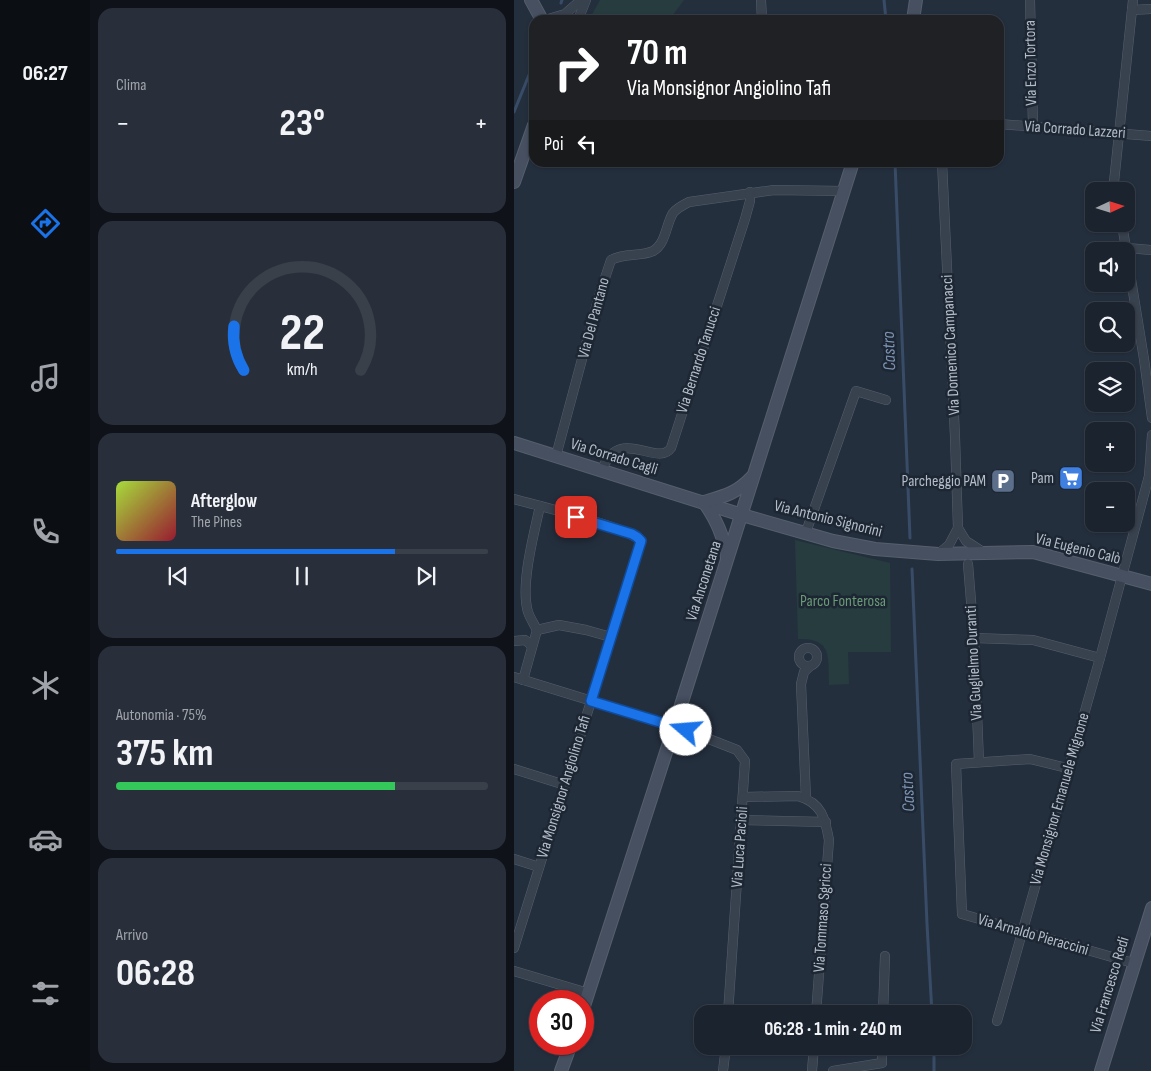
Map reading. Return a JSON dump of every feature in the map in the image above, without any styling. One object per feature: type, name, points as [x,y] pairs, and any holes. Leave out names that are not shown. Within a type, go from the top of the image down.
[{"type":"main road","points":[[913,15],[916,0]]},
{"type":"main road","points":[[533,2],[540,15]]},
{"type":"main road","points":[[514,182],[529,139]]},
{"type":"main road","name":"Via Anconetana","points":[[589,990],[728,560],[851,167]]},
{"type":"main road","name":"Via Corrado Cagli","points":[[514,443],[742,515]]},
{"type":"main road","points":[[728,560],[724,538],[715,518],[704,502],[730,494],[742,487],[754,475]]},
{"type":"main road","name":"Via Antonio Signorini","points":[[742,515],[833,541],[875,549],[938,554],[967,559]]},
{"type":"main road","name":"Via Eugenio Calò","points":[[967,559],[982,552],[1033,552],[1151,584]]},
{"type":"main road","name":"Via Francesco Redi","points":[[1101,1071],[1151,908]]},
{"type":"main road","points":[[561,1071],[567,1055]]},
{"type":"street","points":[[561,15],[565,14],[580,0]]},
{"type":"street","points":[[580,15],[586,0]]},
{"type":"street","points":[[761,0],[762,15]]},
{"type":"street","name":"Via Enzo Tortora","points":[[1030,0],[1033,127]]},
{"type":"street","points":[[1114,182],[1133,0]]},
{"type":"street","points":[[1132,10],[1151,9]]},
{"type":"street","name":"Via Corrado Lazzeri","points":[[1004,124],[1151,136]]},
{"type":"street","name":"Via Domenico Campanacci","points":[[942,167],[958,528]]},
{"type":"street","name":"Via Del Pantano","points":[[556,456],[599,296],[611,260],[620,255],[653,251],[659,245],[673,213],[680,206],[689,202],[774,190],[844,191]]},
{"type":"street","name":"Via Bernardo Tanucci","points":[[602,470],[605,461],[610,455],[619,450],[634,447],[662,455],[668,453],[671,448],[745,219],[750,201],[750,192]]},
{"type":"street","points":[[1135,249],[1151,250]]},
{"type":"street","points":[[1134,292],[1151,418]]},
{"type":"street","points":[[806,532],[856,391],[886,400]]},
{"type":"street","name":"Via Monsignor Emanuele Mignone","points":[[997,1021],[1150,476],[1151,435]]},
{"type":"street","points":[[514,499],[540,506],[530,550],[526,589],[528,612],[537,630],[518,678]]},
{"type":"street","name":"Via Monsignor Angiolino Tafi","points":[[514,948],[641,541],[637,537],[612,527],[540,506]]},
{"type":"street","points":[[958,528],[966,541],[982,552]]},
{"type":"street","points":[[938,554],[949,545],[958,528]]},
{"type":"street","name":"Via Guglielmo Duranti","points":[[967,559],[974,638],[979,762]]},
{"type":"street","points":[[537,630],[559,625],[611,637]]},
{"type":"street","points":[[974,638],[1033,640],[1100,658]]},
{"type":"street","points":[[514,640],[525,640],[532,645]]},
{"type":"street","points":[[744,796],[798,796],[806,798],[799,656],[801,651],[805,649],[811,650],[815,652],[816,658],[814,663],[804,672],[801,684]]},
{"type":"street","points":[[799,660],[805,666],[810,666]]},
{"type":"street","name":"Via Luca Pacioli","points":[[518,678],[674,726],[738,750],[745,761],[744,796],[729,1005]]},
{"type":"street","points":[[979,762],[1030,759],[1067,768]]},
{"type":"street","name":"Via Arnaldo Pieraccini","points":[[979,762],[956,764],[962,914],[1133,963]]},
{"type":"street","points":[[514,768],[565,785]]},
{"type":"street","name":"Via Tommaso Sgricci","points":[[806,798],[816,804],[826,822],[829,840],[817,1005]]},
{"type":"street","points":[[741,820],[826,822]]},
{"type":"street","points":[[514,859],[539,867]]},
{"type":"street","points":[[883,1005],[885,956]]},
{"type":"street","points":[[514,970],[578,990]]},
{"type":"street","points":[[723,1071],[725,1055]]},
{"type":"street","points":[[812,1071],[813,1055]]},
{"type":"street","points":[[833,1071],[882,1063],[882,1055]]},
{"type":"green space","points":[[600,0],[684,0],[673,15],[592,15]]},
{"type":"green space","name":"Parco Fonterosa","points":[[795,540],[890,563],[891,652],[848,652],[849,684],[829,685],[828,658],[823,646],[817,642],[798,639]]},
{"type":"waterway","name":"Castro","points":[[884,0],[886,15]]},
{"type":"waterway","points":[[514,112],[529,75]]},
{"type":"waterway","name":"Castro","points":[[895,167],[910,538]]},
{"type":"waterway","name":"Castro","points":[[912,569],[932,1005]]},
{"type":"waterway","name":"Castro","points":[[934,1055],[934,1071]]},
{"type":"place","name":"Pam","points":[[1071,478]]},
{"type":"place","name":"Parcheggio PAM","points":[[1003,481]]},
{"type":"route","points":[[576,517],[632,534],[641,541],[591,701],[686,730]]}]
